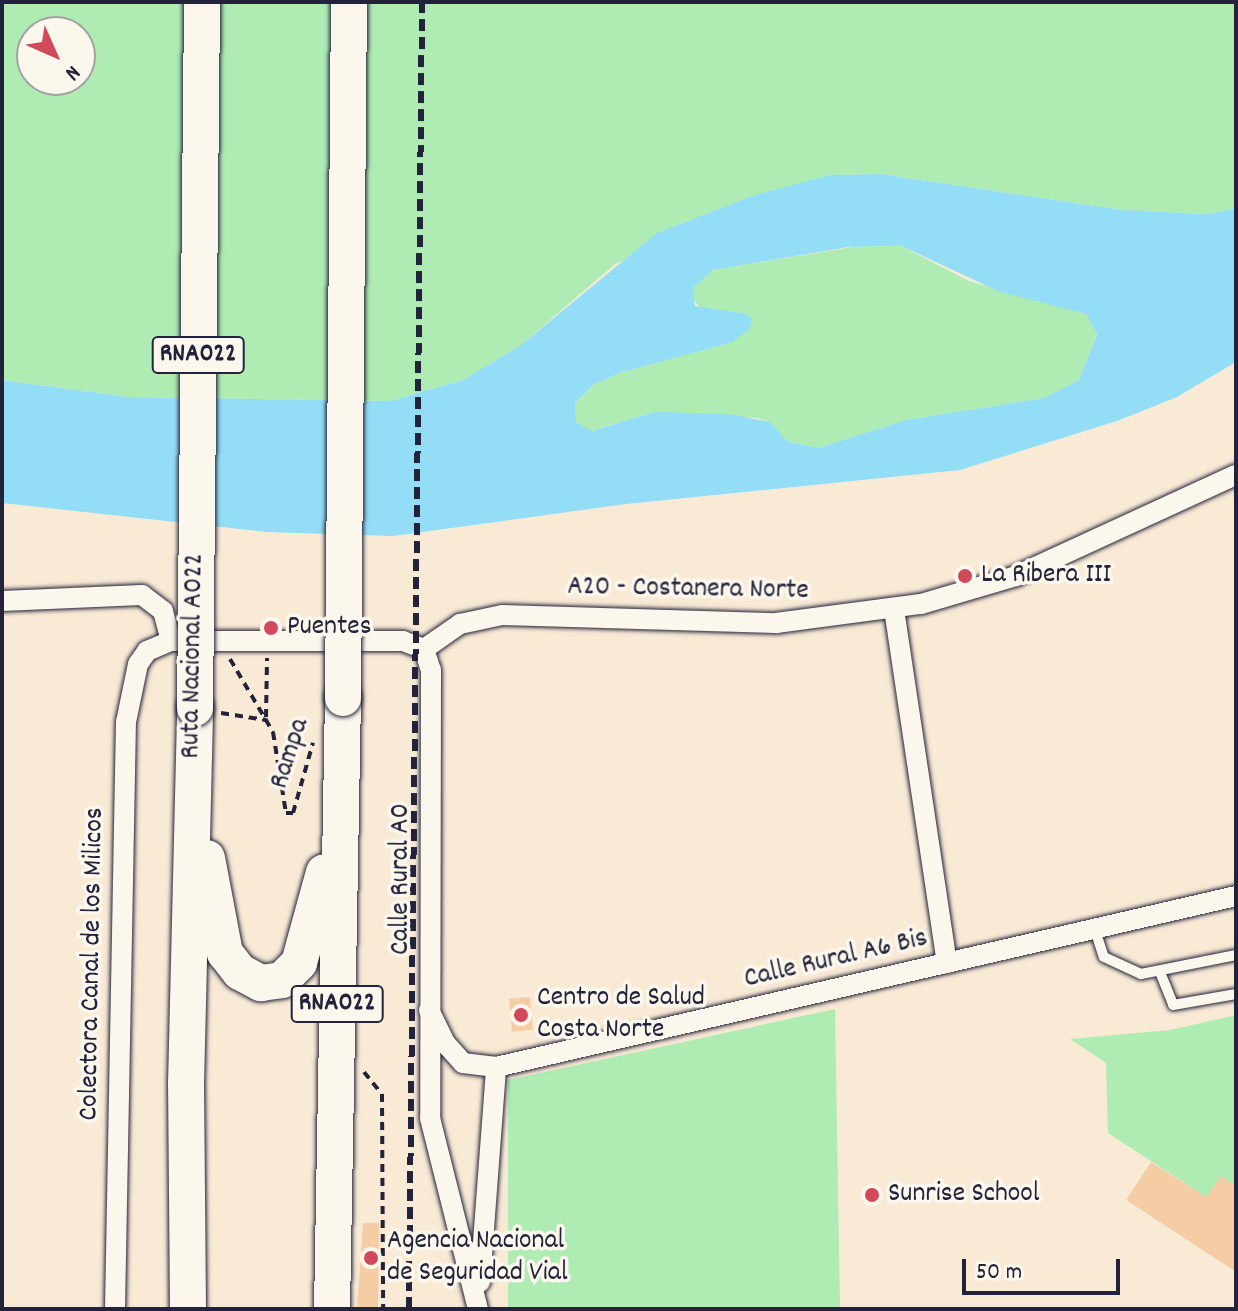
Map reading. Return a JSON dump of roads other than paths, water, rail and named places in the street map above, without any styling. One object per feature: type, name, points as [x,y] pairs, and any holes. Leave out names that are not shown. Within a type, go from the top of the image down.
[{"type":"highway","name":"Ruta Nacional A022","points":[[188,1309],[202,2]]},
{"type":"highway","name":"RNA022","points":[[332,1309],[343,698],[349,2]]},
{"type":"highway","points":[[193,774],[225,953],[240,972],[261,983],[282,980],[304,952],[340,806]]},
{"type":"street","name":"A20 - Costanera Norte","points":[[424,649],[460,624],[502,615],[776,623],[894,609],[1016,576],[1236,475]]},
{"type":"street","points":[[2,601],[142,595],[163,611],[171,641],[403,641],[424,649]]},
{"type":"street","points":[[894,609],[947,963]]},
{"type":"street","name":"Colectora Canal de los Milicos","points":[[115,1309],[127,700],[138,664],[147,651],[171,641]]},
{"type":"street","name":"Calle Rural A0","points":[[424,649],[431,670],[429,1010],[434,1144],[478,1303]]},
{"type":"street","name":"Calle Rural A6 Bis","points":[[429,1010],[463,1063],[496,1067],[1236,896]]},
{"type":"street","name":"Calle Rural A0","points":[[478,1303],[496,1067]]},
{"type":"lane","points":[[1095,930],[1104,957],[1113,964],[1141,974],[1236,955]]},
{"type":"lane","points":[[1160,972],[1173,1005],[1236,994]]},
{"type":"water","points":[[880,174],[1122,210],[1208,214],[1236,208],[1236,362],[1177,397],[1117,421],[960,470],[626,504],[393,536],[267,532],[2,503],[2,380],[129,397],[390,401],[463,380],[521,345],[657,233],[755,195],[830,175]],"holes":[[[899,245],[1000,292],[1086,314],[1097,334],[1079,380],[1044,398],[906,420],[818,448],[787,441],[770,422],[728,414],[654,412],[592,431],[576,422],[575,403],[593,385],[619,373],[730,343],[749,330],[752,319],[747,314],[695,306],[693,288],[713,270],[848,247]]]},
{"type":"railway","points":[[409,1309],[422,2]]},
{"type":"place","name":"La Ribera III","points":[[965,576]]},
{"type":"place","name":"Puentes","points":[[271,628]]},
{"type":"place","name":"Centro de Salud Costa Norte","points":[[521,1015]]},
{"type":"place","name":"Sunrise School","points":[[872,1195]]},
{"type":"place","name":"Agencia Nacional de Seguridad Vial","points":[[371,1258]]}]
